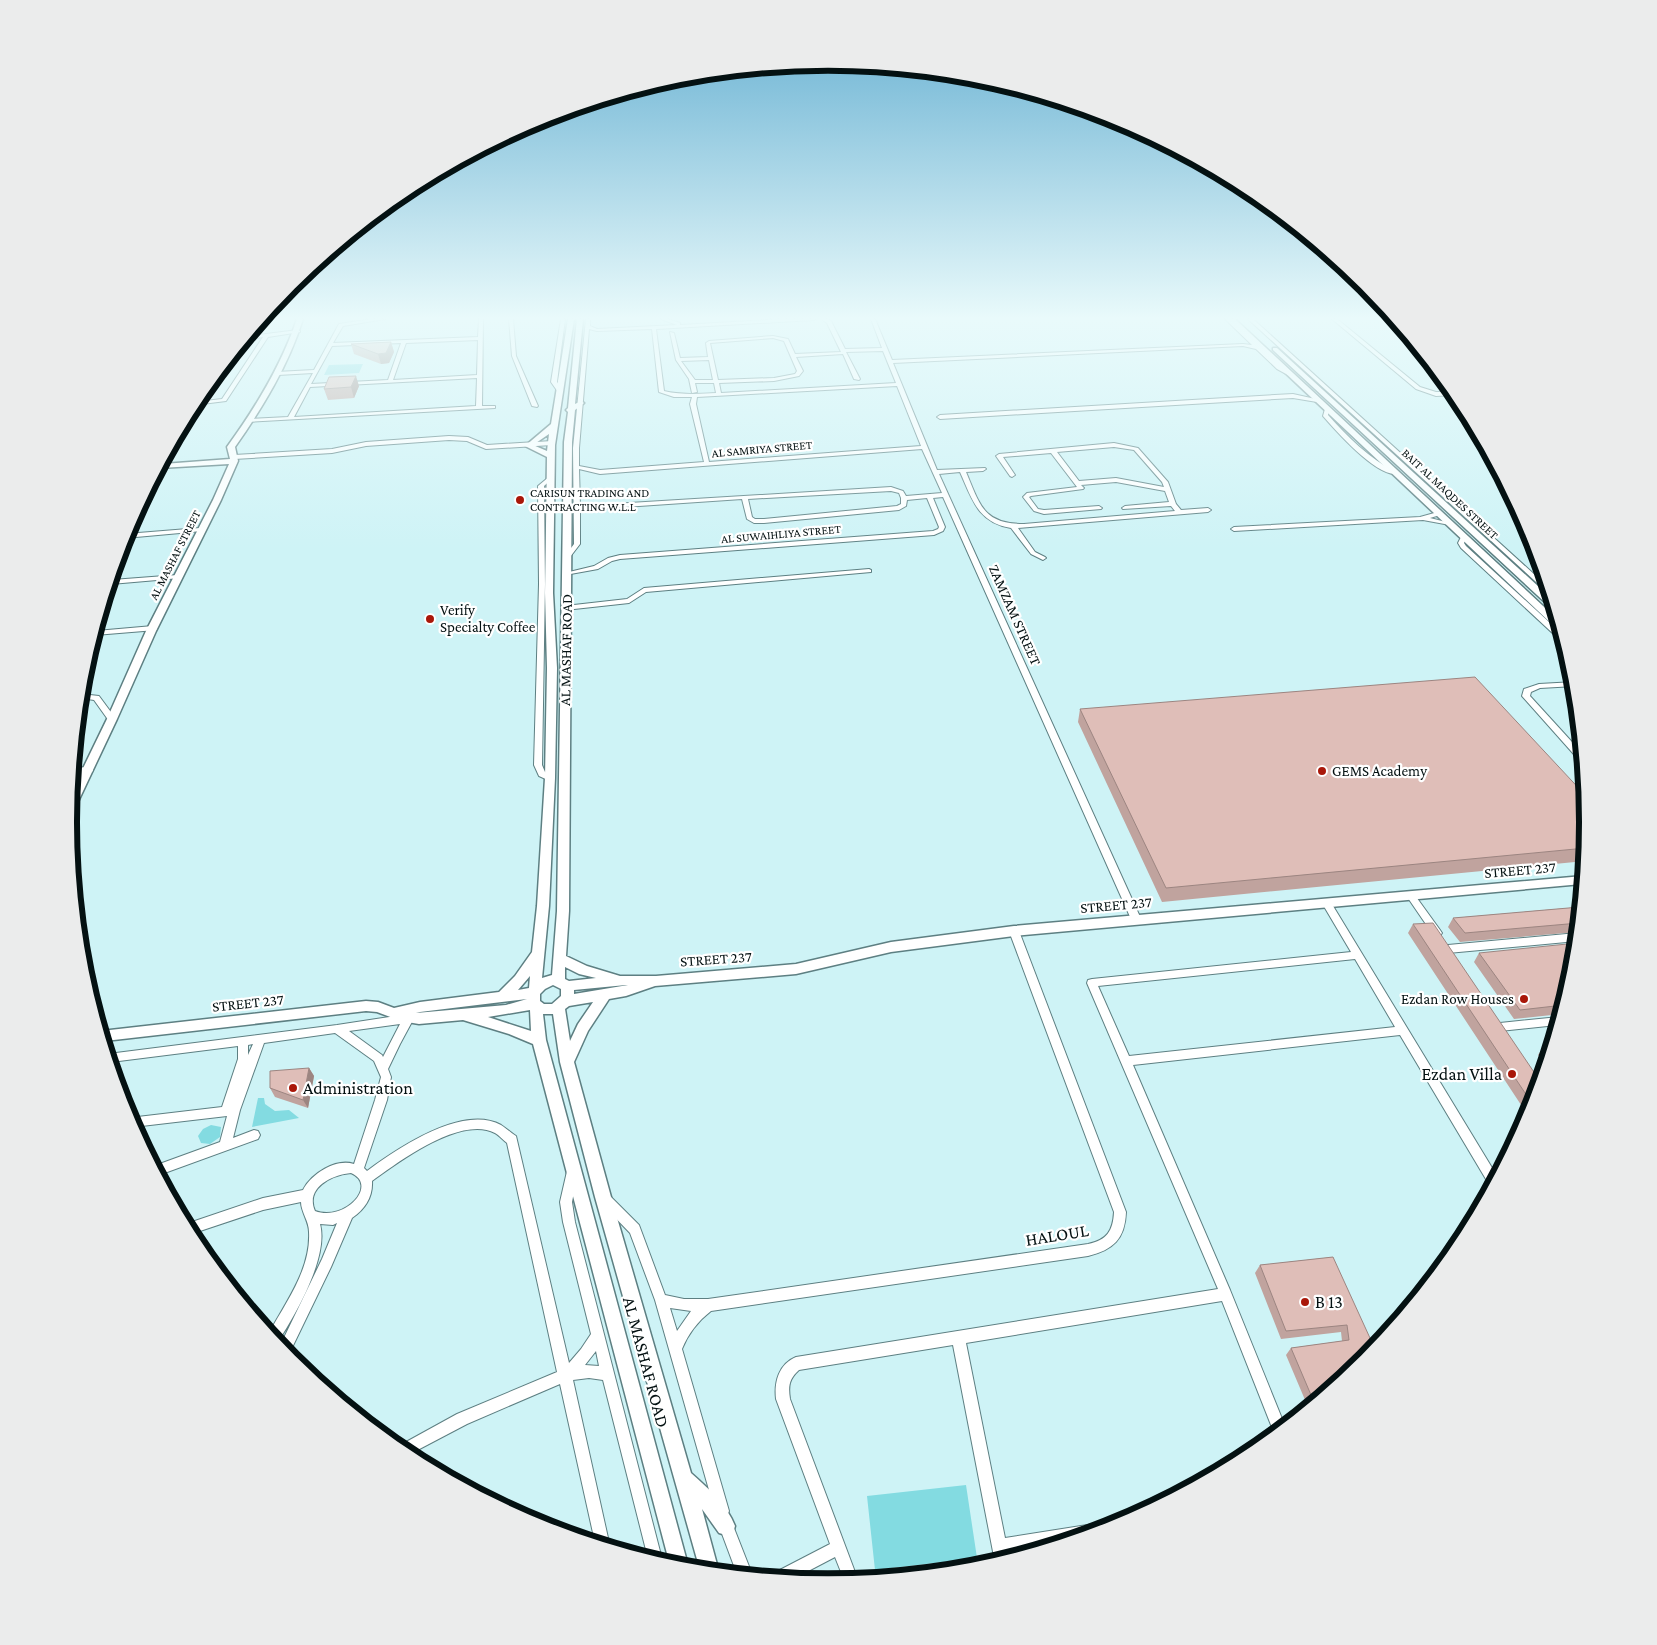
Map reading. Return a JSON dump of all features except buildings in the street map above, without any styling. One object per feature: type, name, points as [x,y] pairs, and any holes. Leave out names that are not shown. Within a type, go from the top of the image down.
[{"type":"street","points":[[206,403],[224,400],[227,396]]},
{"type":"street","name":"AL MASHAF STREET","points":[[78,789],[200,530],[218,500],[234,459],[231,446],[264,396]]},
{"type":"street","points":[[290,419],[303,396]]},
{"type":"street","points":[[479,396],[479,408]]},
{"type":"street","points":[[531,396],[535,406]]},
{"type":"street","name":"AL MASHAF ROAD","points":[[559,396],[554,425],[550,478],[552,536],[549,592],[552,668],[550,778],[534,998],[539,1040],[677,1558]]},
{"type":"street","name":"AL MASHAF ROAD","points":[[563,984],[561,959],[565,608],[568,565],[571,396]]},
{"type":"street","points":[[568,565],[577,544],[578,479],[576,448],[582,396]]},
{"type":"street","points":[[694,396],[693,404],[707,464]]},
{"type":"street","name":"ZAMZAM STREET","points":[[904,396],[924,447],[1136,919]]},
{"type":"street","points":[[940,416],[1288,396],[1317,400]]},
{"type":"street","name":"BAIT AL MAQDES STREET","points":[[1312,396],[1551,619]]},
{"type":"street","points":[[1317,396],[1344,419],[1367,434]]},
{"type":"street","name":"BAIT AL MAQDES STREET","points":[[1329,396],[1541,585]]},
{"type":"street","name":"BAIT AL MAQDES STREET","points":[[1332,398],[1367,434],[1545,599]]},
{"type":"street","points":[[569,410],[581,403]]},
{"type":"street","points":[[248,421],[493,407]]},
{"type":"street","points":[[529,445],[542,437],[554,425]]},
{"type":"street","points":[[168,465],[332,451],[366,444],[449,438],[468,439],[486,448],[529,445],[552,448]]},
{"type":"street","points":[[529,445],[552,448]]},
{"type":"street","points":[[1012,475],[999,456],[1114,445],[1130,447],[1136,450],[1165,482],[1173,504],[1180,513]]},
{"type":"street","name":"AL SAMRIYA STREET","points":[[578,479],[600,472],[924,447]]},
{"type":"street","points":[[1052,450],[1081,487],[1079,489],[1031,494],[1026,497],[1036,510],[1041,512],[1099,508]]},
{"type":"street","name":"AL SAMRIYA STREET","points":[[577,468],[600,472]]},
{"type":"street","points":[[936,472],[983,469]]},
{"type":"street","points":[[962,470],[984,515],[995,523],[1014,527],[1208,510]]},
{"type":"street","points":[[1078,483],[1116,480],[1168,490]]},
{"type":"street","points":[[577,508],[698,499],[891,489],[901,492],[904,498],[904,505],[899,508],[754,521],[749,518],[745,497]]},
{"type":"street","points":[[904,498],[946,495]]},
{"type":"street","name":"AL SUWAIHLIYA STREET","points":[[568,565],[589,569],[620,557],[934,533],[941,530],[942,527],[929,496]]},
{"type":"street","points":[[1125,508],[1173,504]]},
{"type":"street","points":[[1234,530],[1420,519],[1438,514],[1454,521],[1488,552],[1513,568]]},
{"type":"street","points":[[1420,519],[1448,524]]},
{"type":"street","points":[[1014,527],[1034,553],[1043,558]]},
{"type":"street","points":[[134,535],[200,530]]},
{"type":"street","name":"BAIT AL MAQDES STREET","points":[[1463,538],[1461,543],[1464,547],[1555,630]]},
{"type":"street","points":[[565,608],[628,601],[644,590],[869,571]]},
{"type":"street","points":[[117,582],[178,577]]},
{"type":"street","points":[[102,632],[153,628]]},
{"type":"street","points":[[1566,685],[1534,687],[1528,690],[1526,696],[1576,751]]},
{"type":"street","points":[[88,697],[96,698],[112,719]]},
{"type":"street","points":[[79,771],[88,770]]},
{"type":"street","name":"STREET 237","points":[[563,984],[626,980],[656,981],[796,969],[891,947],[1014,931],[1577,881]]},
{"type":"street","points":[[1411,896],[1451,953],[1570,938]]},
{"type":"street","points":[[1327,903],[1491,1176]]},
{"type":"street","name":"HALOUL","points":[[661,1300],[684,1305],[708,1305],[1088,1250],[1100,1248],[1110,1242],[1117,1234],[1120,1212],[1014,931]]},
{"type":"street","points":[[501,997],[528,971],[538,952]]},
{"type":"street","points":[[1278,1425],[1226,1294],[1092,983],[1358,955]]},
{"type":"street","points":[[561,959],[597,975],[626,980]]},
{"type":"street","name":"STREET 237","points":[[562,1004],[626,991],[656,981]]},
{"type":"street","points":[[546,982],[563,984],[569,993],[562,1004],[544,1009],[534,998],[546,982]]},
{"type":"street","points":[[567,1062],[583,1028],[605,995]]},
{"type":"street","name":"STREET 237","points":[[395,1013],[406,1009],[501,997],[534,998]]},
{"type":"street","name":"STREET 237","points":[[108,1035],[366,1006],[378,1007],[409,1018],[454,1015],[506,1010],[534,998]]},
{"type":"street","name":"AL MASHAF ROAD","points":[[562,1004],[567,1062],[603,1197],[708,1563]]},
{"type":"street","points":[[454,1015],[498,1024],[539,1040]]},
{"type":"street","points":[[115,1057],[409,1018]]},
{"type":"street","points":[[384,1067],[409,1018]]},
{"type":"street","points":[[1500,1027],[1553,1021]]},
{"type":"street","points":[[288,1344],[327,1263],[347,1215],[364,1198],[367,1185],[362,1174],[385,1087],[384,1067],[378,1058],[369,1049],[337,1029]]},
{"type":"street","points":[[1127,1061],[1403,1030]]},
{"type":"street","points":[[230,1110],[260,1038]]},
{"type":"street","points":[[225,1146],[230,1110],[243,1059],[243,1041]]},
{"type":"street","points":[[139,1121],[230,1110]]},
{"type":"street","points":[[277,1332],[314,1259],[318,1235],[307,1209],[307,1195],[315,1182],[328,1172],[344,1167],[362,1174],[412,1148],[467,1124],[481,1123],[494,1125],[505,1131],[512,1140],[516,1151],[602,1538]]},
{"type":"street","points":[[162,1168],[254,1135]]},
{"type":"street","name":"AL MASHAF ROAD","points":[[573,1166],[566,1202],[569,1222],[654,1553]]},
{"type":"street","points":[[196,1226],[263,1204],[307,1195]]},
{"type":"street","name":"AL MASHAF ROAD","points":[[603,1197],[636,1229],[661,1300],[726,1526],[743,1568]]},
{"type":"street","points":[[311,1215],[323,1220],[331,1220],[347,1215]]},
{"type":"street","points":[[845,1573],[838,1548],[783,1399],[781,1388],[784,1376],[796,1364],[1226,1294]]},
{"type":"street","points":[[675,1350],[684,1329],[708,1305]]},
{"type":"street","points":[[566,1375],[586,1354],[598,1336]]},
{"type":"street","points":[[958,1338],[1001,1553],[1025,1547]]},
{"type":"street","points":[[410,1447],[462,1419],[566,1375],[589,1371],[608,1374]]},
{"type":"street","points":[[684,1479],[703,1496],[726,1526]]},
{"type":"street","points":[[790,1572],[838,1548]]},
{"type":"shaded area","points":[[258,1098],[264,1098],[265,1104],[275,1111],[289,1110],[299,1118],[252,1127]]},
{"type":"shaded area","points":[[211,1125],[221,1127],[220,1137],[210,1144],[201,1143],[198,1136],[203,1129]]},
{"type":"shaded area","points":[[966,1485],[977,1558],[875,1570],[867,1496]]},
{"type":"place","name":"CARISUN TRADING AND CONTRACTING W.L.L","points":[[520,500]]},
{"type":"place","name":"Verify Specialty Coffee","points":[[430,619]]},
{"type":"place","name":"GEMS Academy","points":[[1322,771]]},
{"type":"place","name":"Ezdan Row Houses","points":[[1524,999]]},
{"type":"place","name":"Ezdan Villa","points":[[1512,1074]]},
{"type":"place","name":"Administration","points":[[293,1088]]},
{"type":"place","name":"B 13","points":[[1305,1302]]}]
